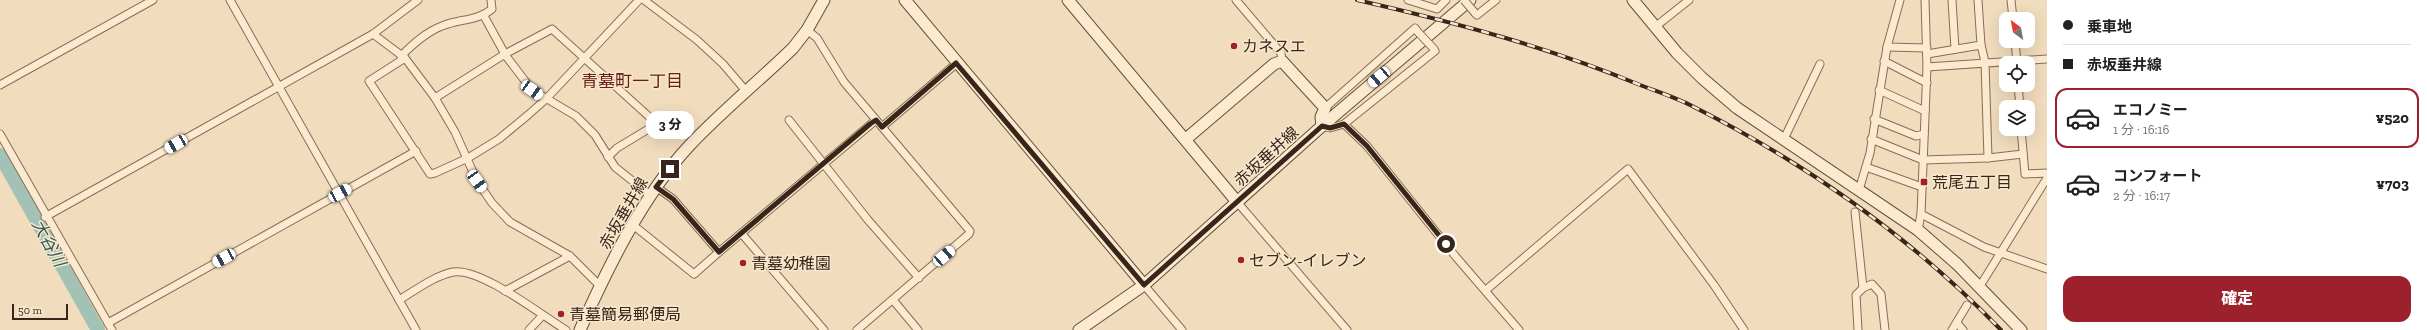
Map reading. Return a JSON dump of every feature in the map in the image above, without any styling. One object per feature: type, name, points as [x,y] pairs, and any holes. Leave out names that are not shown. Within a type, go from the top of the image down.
[{"type":"street","points":[[0,86],[153,0]]},
{"type":"street","points":[[230,0],[416,330]]},
{"type":"street","points":[[45,217],[278,85],[373,34],[418,0]]},
{"type":"street","points":[[491,0],[492,9],[484,16],[442,26],[424,37],[403,57],[369,81],[430,174],[468,158],[499,139],[546,99],[583,57],[639,0]]},
{"type":"street","points":[[644,0],[697,40],[723,64],[746,91]]},
{"type":"street","points":[[905,0],[956,63],[1182,330]]},
{"type":"street","points":[[1068,0],[1186,139],[1238,203],[1347,330]]},
{"type":"street","points":[[1236,0],[1281,54],[1282,61],[1325,108]]},
{"type":"street","points":[[1408,0],[1437,9],[1446,0]]},
{"type":"street","points":[[1464,0],[1477,15],[1496,0]]},
{"type":"street","name":"赤坂垂井線","points":[[1079,330],[1144,285],[1238,203],[1322,126],[1470,0]]},
{"type":"street","points":[[1633,0],[1655,27],[1702,78],[1737,108],[1918,230],[1980,286],[2021,330]]},
{"type":"street","points":[[1655,27],[1689,0]]},
{"type":"street","points":[[1859,190],[1866,167],[1887,47],[1900,0]]},
{"type":"street","points":[[1918,230],[1921,214],[1927,82],[1925,0]]},
{"type":"street","points":[[1952,0],[1954,49]]},
{"type":"street","points":[[1978,0],[1981,45],[1985,62],[1988,158]]},
{"type":"street","points":[[2011,0],[2012,12]]},
{"type":"street","name":"赤坂垂井線","points":[[580,330],[600,286],[653,191],[689,146],[793,48],[807,30],[821,1]]},
{"type":"street","points":[[484,16],[505,54],[532,90],[576,116],[595,135],[614,167],[653,191],[673,199],[719,252]]},
{"type":"street","points":[[1415,28],[1433,48],[1435,52],[1344,124],[1330,128],[1322,126],[1321,117],[1325,108],[1415,28]]},
{"type":"street","points":[[435,98],[505,54],[552,29],[655,122],[655,125],[617,148],[608,157]]},
{"type":"street","points":[[807,30],[817,38],[840,76],[970,230],[969,234],[857,330]]},
{"type":"street","points":[[373,34],[403,57],[435,98],[455,132],[468,158],[477,181],[492,204],[510,222],[570,256],[600,286]]},
{"type":"street","points":[[1887,47],[1927,51],[1981,45]]},
{"type":"street","points":[[2035,60],[2047,59]]},
{"type":"street","points":[[1186,139],[1274,64],[1282,61]]},
{"type":"street","points":[[1884,61],[1927,82]]},
{"type":"street","points":[[1927,67],[1999,62]]},
{"type":"street","points":[[882,127],[956,63]]},
{"type":"street","points":[[1784,139],[1820,64]]},
{"type":"street","points":[[1879,90],[1925,111]]},
{"type":"street","points":[[1874,119],[1916,136],[1924,134]]},
{"type":"street","points":[[789,120],[823,165],[919,278]]},
{"type":"street","points":[[633,225],[694,274],[876,120]]},
{"type":"street","points":[[1344,124],[1367,146],[1519,330]]},
{"type":"street","points":[[0,134],[45,217],[112,330]]},
{"type":"street","points":[[2022,136],[2025,174],[2047,173]]},
{"type":"street","points":[[1871,139],[1923,160],[1988,158],[2023,154]]},
{"type":"street","points":[[108,323],[416,151]]},
{"type":"street","points":[[1866,167],[1922,187]]},
{"type":"street","points":[[1486,290],[1628,169],[1714,284],[1744,330]]},
{"type":"street","points":[[1980,286],[2047,178]]},
{"type":"street","points":[[1855,212],[1863,288]]},
{"type":"street","points":[[1921,214],[1984,246],[2047,268]]},
{"type":"street","points":[[742,234],[824,330]]},
{"type":"street","points":[[505,291],[570,256]]},
{"type":"street","points":[[399,300],[439,277],[463,271],[476,274],[566,330]]},
{"type":"street","points":[[1858,330],[1856,295],[1863,288],[1872,284],[1881,294],[1885,330]]},
{"type":"street","points":[[893,300],[918,330]]},
{"type":"street","points":[[1952,330],[1967,305]]},
{"type":"street","points":[[529,330],[542,316]]},
{"type":"street","points":[[1957,323],[1963,330]]},
{"type":"waterway","name":"大谷川","points":[[0,155],[98,330]]},
{"type":"railway","points":[[1357,0],[1429,17],[1536,47],[1606,71],[1694,107],[1777,153],[1857,206],[1895,234],[1932,265],[2001,330]]},
{"type":"place","name":"カネスエ","points":[[1234,46]]},
{"type":"place","name":"荒尾五丁目","points":[[1924,182]]},
{"type":"place","name":"セブン-イレブン","points":[[1241,260]]},
{"type":"place","name":"青墓幼稚園","points":[[743,263]]},
{"type":"place","name":"青墓簡易郵便局","points":[[561,314]]},
{"type":"district","name":"青墓町一丁目","points":[[632,81]]},
{"type":"route","points":[[670,169],[656,187],[673,199],[719,252],[754,224],[870,124],[876,120],[882,127],[956,63],[1032,150],[1144,285],[1192,245],[1322,126],[1330,128],[1344,124],[1367,146],[1446,244]]}]
